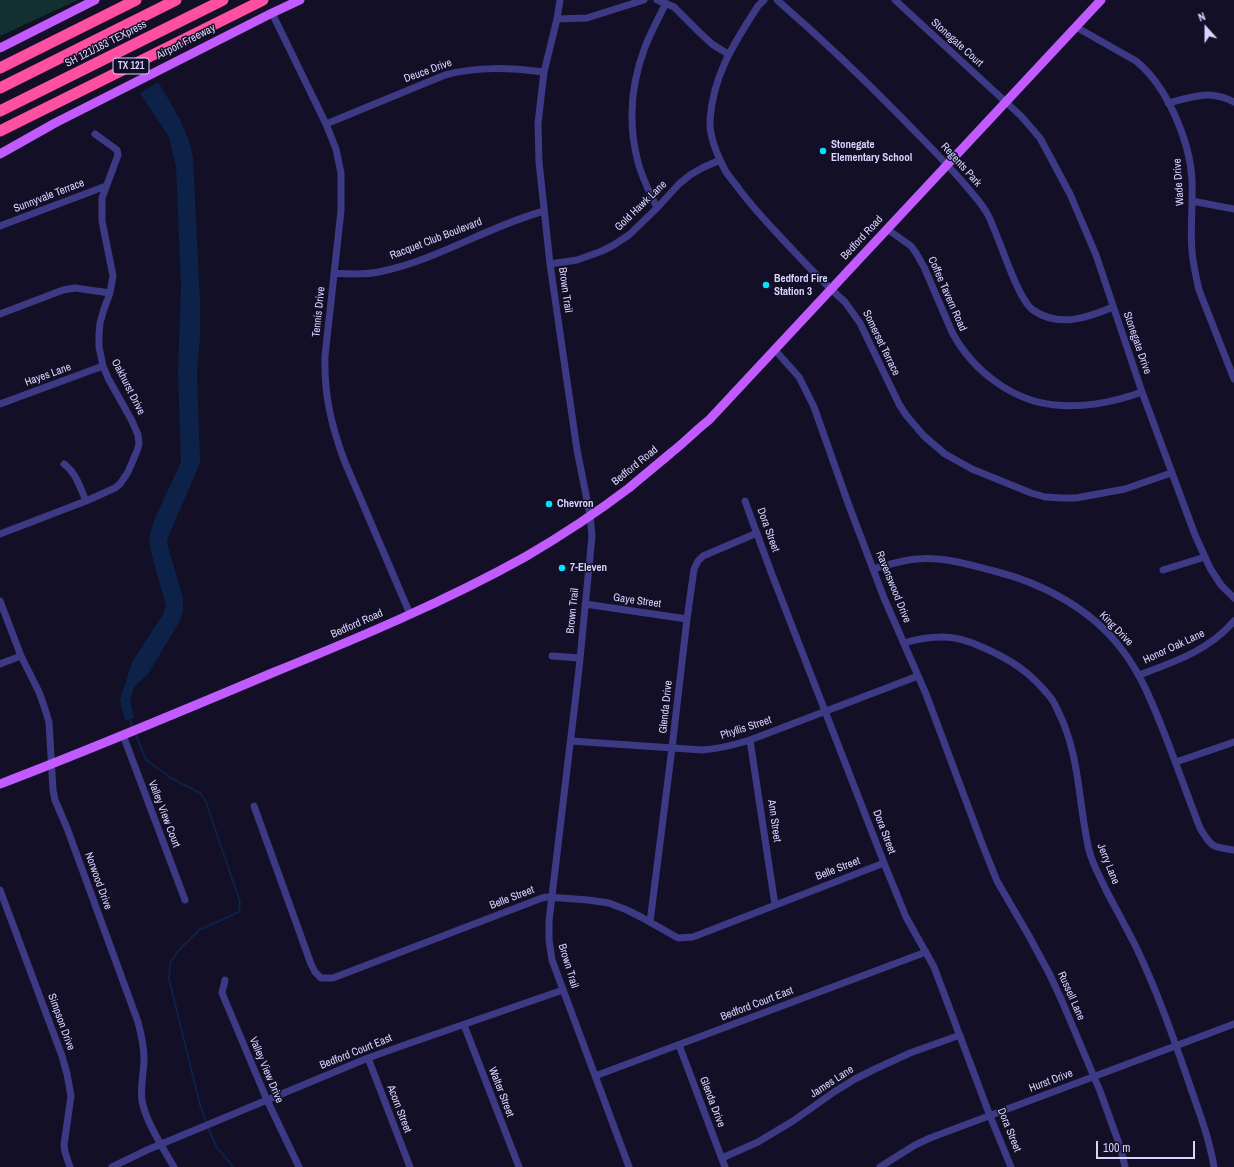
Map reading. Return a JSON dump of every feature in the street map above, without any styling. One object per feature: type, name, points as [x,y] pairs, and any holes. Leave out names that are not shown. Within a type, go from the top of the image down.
[{"type":"highway","points":[[0,68],[136,0]]},
{"type":"highway","name":"SH 121/183 TEXpress","points":[[0,88],[176,0]]},
{"type":"highway","name":"SH 121/183 TEXpress","points":[[0,111],[223,0]]},
{"type":"highway","name":"Airport Freeway","points":[[0,131],[263,0]]},
{"type":"main road","points":[[0,48],[95,0]]},
{"type":"main road","name":"Airport Freeway","points":[[0,154],[55,123],[300,0]]},
{"type":"main road","name":"Bedford Road","points":[[0,784],[336,647],[459,591],[525,557],[590,515],[628,488],[674,451],[708,420],[1101,0]]},
{"type":"street","name":"Brown Trail","points":[[560,0],[544,72],[538,124],[539,162],[550,264],[577,450],[590,515],[592,536],[571,741],[549,922],[549,940],[552,960],[629,1167]]},
{"type":"street","points":[[557,19],[587,18],[644,0]]},
{"type":"street","points":[[657,0],[674,7],[712,44],[728,54]]},
{"type":"street","name":"Somerset Terrace","points":[[764,0],[758,6],[728,54],[715,89],[710,121],[712,134],[720,160],[727,173],[754,208],[794,252],[845,302],[860,323],[892,390],[906,415],[924,436],[945,454],[972,469],[1031,493],[1045,497],[1076,498],[1125,489],[1171,473]]},
{"type":"street","name":"Regents Park","points":[[777,0],[820,37],[869,84],[973,193],[988,214],[1018,288],[1027,304],[1032,309],[1053,319],[1069,320],[1094,315],[1113,307]]},
{"type":"street","name":"Stonegate Court","points":[[895,0],[1006,102]]},
{"type":"street","points":[[657,208],[638,163],[633,132],[632,109],[635,82],[640,60],[666,3]]},
{"type":"street","name":"Tennis Drive","points":[[272,13],[326,124],[336,150],[342,173],[341,211],[325,356],[326,395],[330,419],[344,460],[410,614]]},
{"type":"street","name":"Wade Drive","points":[[1076,27],[1136,61],[1144,68],[1155,81],[1168,103],[1184,138],[1192,179],[1192,253],[1195,276],[1199,290],[1234,379]]},
{"type":"street","name":"Deuce Drive","points":[[326,124],[445,75],[459,71],[492,68],[544,72]]},
{"type":"street","points":[[1168,103],[1196,96],[1212,94],[1234,102]]},
{"type":"street","name":"Stonegate Drive","points":[[1006,102],[1033,129],[1047,151],[1070,194],[1096,255],[1142,392],[1195,536],[1210,568],[1221,585],[1234,598]]},
{"type":"street","name":"Oakhurst Drive","points":[[0,534],[86,501],[115,488],[120,484],[131,467],[139,444],[138,435],[132,421],[108,378],[99,347],[99,334],[104,309],[114,276],[102,221],[102,198],[118,155],[116,150],[95,134]]},
{"type":"street","name":"Gold Hawk Lane","points":[[550,264],[577,260],[602,251],[629,235],[679,184],[690,175],[720,160]]},
{"type":"street","name":"Sunnyvale Terrace","points":[[0,226],[106,186]]},
{"type":"street","points":[[1192,201],[1234,208]]},
{"type":"street","name":"Racquet Club Boulevard","points":[[334,273],[361,274],[403,266],[448,249],[511,222],[544,211]]},
{"type":"street","name":"Coffee Tavern Road","points":[[887,229],[911,246],[916,253],[924,267],[957,343],[974,363],[1004,387],[1040,402],[1055,405],[1096,404],[1124,398],[1142,392]]},
{"type":"street","points":[[0,314],[63,290],[75,288],[110,293]]},
{"type":"street","name":"Ravenswood Drive","points":[[774,349],[799,377],[814,407],[884,598],[926,694],[981,841]]},
{"type":"street","name":"Hayes Lane","points":[[0,404],[104,366]]},
{"type":"street","points":[[64,464],[74,474],[86,501]]},
{"type":"street","name":"Dora Street","points":[[745,501],[884,863],[906,917],[934,967],[990,1116],[1012,1167]]},
{"type":"street","name":"Glenda Drive","points":[[650,922],[694,569],[698,562],[709,553],[757,533]]},
{"type":"street","points":[[1163,570],[1204,557]]},
{"type":"street","name":"King Drive","points":[[873,569],[896,562],[918,559],[933,559],[964,563],[1023,580],[1058,596],[1077,607],[1102,628],[1123,650],[1139,675],[1151,699],[1200,828],[1208,842],[1212,846],[1234,850]]},
{"type":"street","name":"Norwood Drive","points":[[0,601],[22,656],[39,692],[49,722],[51,764],[55,800],[67,828],[138,1022],[144,1043],[141,1090],[142,1102],[146,1114],[174,1167]]},
{"type":"street","name":"Gaye Street","points":[[585,604],[687,619]]},
{"type":"street","name":"Honor Oak Lane","points":[[1139,675],[1171,663],[1201,649],[1217,638],[1234,621]]},
{"type":"street","name":"Jerry Lane","points":[[904,643],[921,638],[944,636],[970,642],[1003,656],[1021,668],[1036,681],[1052,700],[1061,718],[1071,746],[1077,771],[1079,795],[1091,856],[1154,988],[1206,1131],[1214,1167]]},
{"type":"street","points":[[0,664],[22,656]]},
{"type":"street","points":[[552,656],[580,658]]},
{"type":"street","name":"Phyllis Street","points":[[571,741],[713,750],[750,740],[918,676]]},
{"type":"street","name":"Valley View Court","points":[[130,732],[185,900]]},
{"type":"street","name":"Ann Street","points":[[750,740],[775,906]]},
{"type":"street","points":[[1176,762],[1234,742]]},
{"type":"street","name":"Belle Street","points":[[254,806],[311,964],[315,972],[321,978],[333,978],[542,898],[552,897],[609,903],[650,922],[678,938],[693,937],[884,863]]},
{"type":"street","name":"Russell Lane","points":[[981,841],[997,881],[1050,975],[1062,1000],[1094,1076],[1121,1149],[1125,1167]]},
{"type":"street","name":"Simpson Drive","points":[[0,890],[68,1074],[71,1096],[64,1145],[70,1167]]},
{"type":"street","name":"Bedford Court East","points":[[595,1076],[926,952]]},
{"type":"street","name":"Valley View Drive","points":[[225,980],[222,993],[266,1100],[299,1167]]},
{"type":"street","name":"Bedford Court East","points":[[112,1167],[146,1150],[200,1127],[368,1058],[563,990]]},
{"type":"street","name":"Walter Street","points":[[464,1024],[519,1167]]},
{"type":"street","name":"Hurst Drive","points":[[880,1167],[915,1145],[1234,1024]]},
{"type":"street","name":"James Lane","points":[[722,1158],[764,1139],[794,1121],[834,1092],[875,1068],[910,1053],[960,1035]]},
{"type":"street","name":"Glenda Drive","points":[[678,1045],[725,1167]]},
{"type":"street","name":"Acorn Street","points":[[368,1058],[410,1167]]},
{"type":"green space","points":[[0,0],[78,0],[0,36]]},
{"type":"water","points":[[158,82],[184,128],[193,157],[200,301],[200,337],[197,372],[200,463],[168,537],[167,543],[183,598],[183,611],[181,619],[148,674],[134,687],[130,700],[134,718],[126,721],[120,700],[132,662],[162,616],[166,606],[151,552],[149,539],[154,520],[181,462],[178,371],[181,286],[176,167],[169,137],[140,93]]},
{"type":"waterway","points":[[129,718],[133,729]]},
{"type":"waterway","points":[[135,733],[146,760],[171,778],[200,793],[206,802],[240,902],[239,912],[199,930],[178,951],[170,963],[169,979],[200,1105],[207,1123]]},
{"type":"waterway","points":[[208,1127],[216,1146],[233,1167]]},
{"type":"place","name":"Stonegate Elementary School","points":[[823,151]]},
{"type":"place","name":"Bedford Fire Station 3","points":[[766,285]]},
{"type":"place","name":"Chevron","points":[[549,504]]},
{"type":"place","name":"7-Eleven","points":[[562,568]]}]
